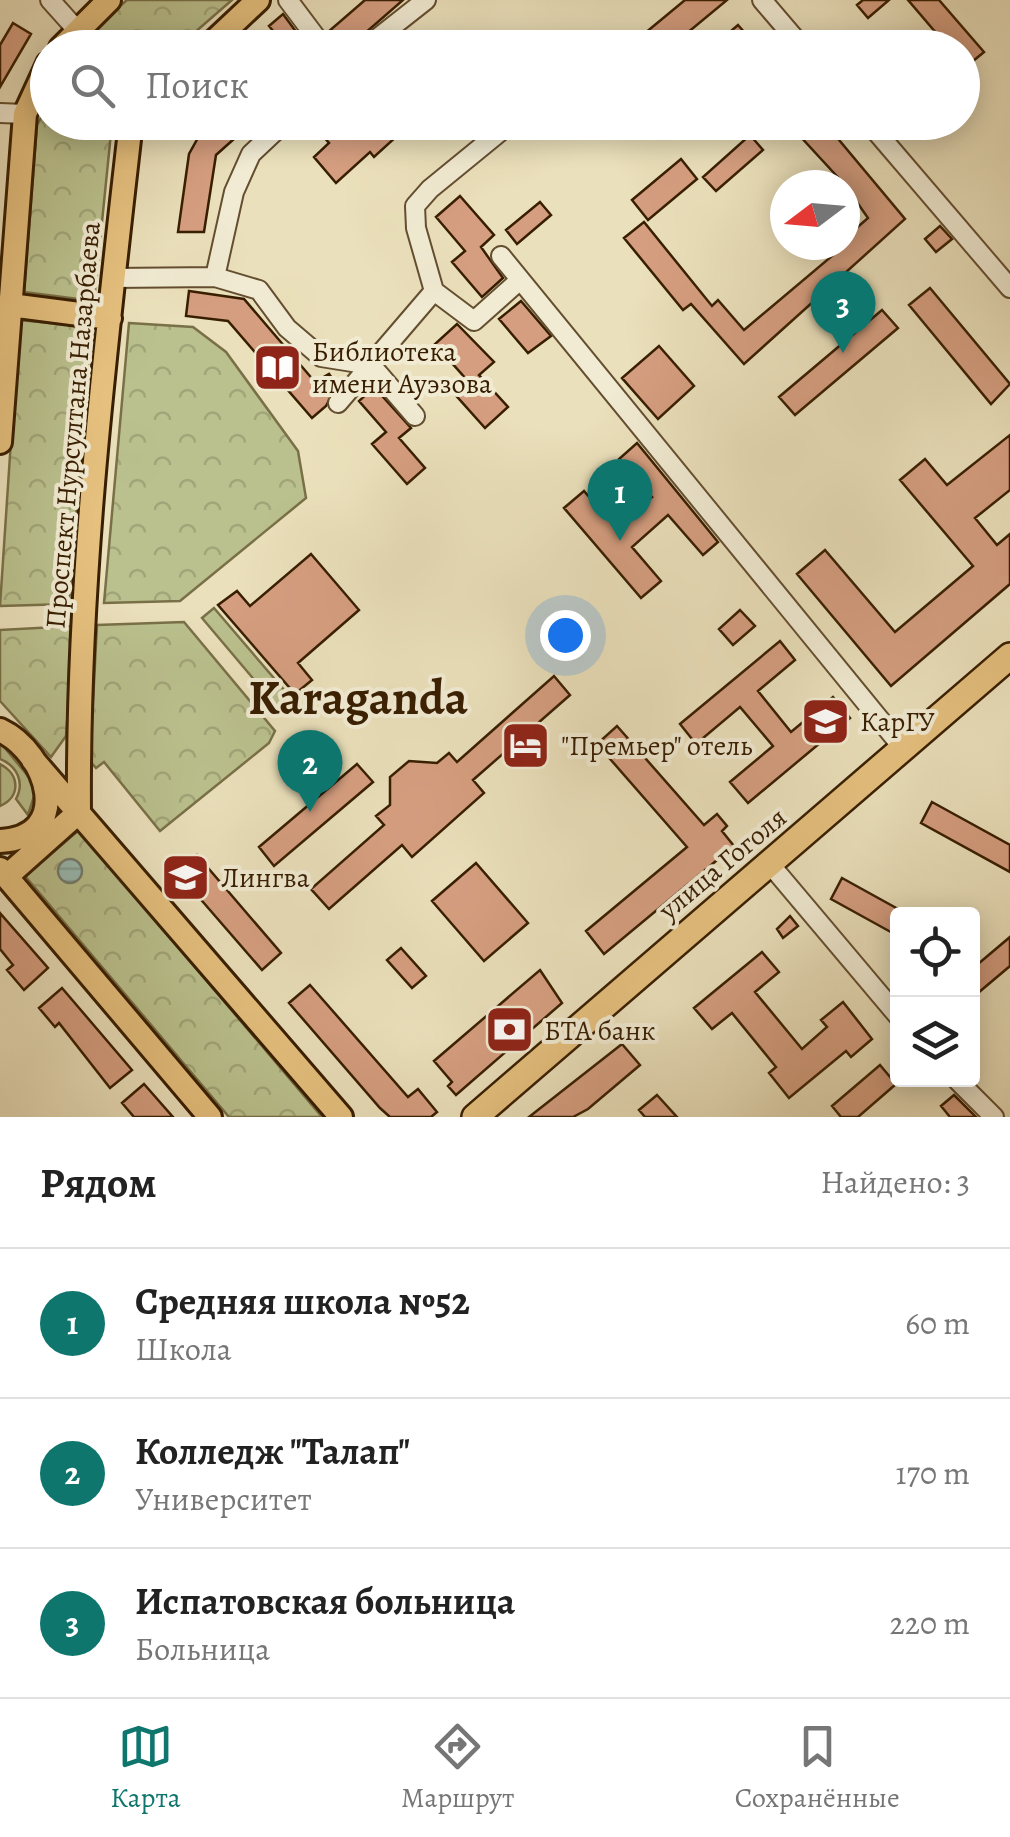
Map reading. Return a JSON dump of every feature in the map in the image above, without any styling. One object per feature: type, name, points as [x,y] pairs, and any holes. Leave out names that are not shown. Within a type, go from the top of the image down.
[{"type":"highway","name":"улица Гоголя","points":[[475,1117],[1010,656]]},
{"type":"main road","points":[[76,29],[109,0]]},
{"type":"main road","points":[[226,30],[258,0]]},
{"type":"main road","points":[[0,442],[26,114],[30,105]]},
{"type":"main road","name":"Проспект Нурсултана Назарбаева","points":[[79,812],[78,733],[113,278],[129,140]]},
{"type":"main road","points":[[10,306],[110,318]]},
{"type":"main road","points":[[0,730],[61,791],[341,1117]]},
{"type":"main road","name":"Проспект Нурсултана Назарбаева","points":[[47,811],[61,791],[78,733]]},
{"type":"main road","points":[[0,842],[24,834],[47,811],[46,780],[33,760]]},
{"type":"main road","points":[[79,812],[2,876],[210,1117]]},
{"type":"street","points":[[50,0],[76,29]]},
{"type":"street","points":[[288,0],[310,30]]},
{"type":"street","points":[[388,30],[426,0]]},
{"type":"street","points":[[762,0],[788,30]]},
{"type":"street","points":[[0,113],[26,114]]},
{"type":"street","points":[[215,277],[234,192],[251,154],[266,140]]},
{"type":"street","points":[[490,140],[430,188],[415,206],[416,228],[434,291],[474,322],[520,280]]},
{"type":"street","points":[[883,140],[1010,288]]},
{"type":"street","points":[[500,256],[903,748]]},
{"type":"street","points":[[113,278],[215,277],[259,290],[287,328],[321,357],[371,365],[415,416]]},
{"type":"street","points":[[338,403],[434,291]]},
{"type":"street","points":[[769,863],[890,1007]]},
{"type":"street","points":[[964,1087],[994,1117]]},
{"type":"green space","points":[[127,0],[232,0],[198,30],[91,30]]},
{"type":"green space","points":[[36,140],[110,140],[94,301],[24,292]]},
{"type":"green space","points":[[19,320],[91,327],[69,604],[0,606]]},
{"type":"green space","points":[[129,323],[193,327],[226,352],[298,451],[306,498],[180,601],[104,603]]},
{"type":"green space","points":[[214,608],[296,704],[284,715],[202,618]]},
{"type":"green space","points":[[184,622],[275,731],[269,743],[160,831],[104,762],[96,768],[90,761],[97,625]]},
{"type":"green space","points":[[74,626],[66,736],[51,757],[0,701],[0,630]]},
{"type":"green space","points":[[0,742],[37,787],[28,815],[16,799],[18,775],[0,759]]},
{"type":"green space","points":[[0,764],[14,779],[15,791],[0,806]]},
{"type":"green space","points":[[79,830],[322,1117],[229,1117],[25,876]]},
{"type":"water","points":[[70,859],[82,871],[70,883],[58,871]]},
{"type":"building","points":[[365,0],[403,0],[369,30],[330,30]]},
{"type":"building","points":[[685,0],[727,0],[691,30],[649,30]]},
{"type":"building","points":[[863,0],[889,0],[868,18],[857,5]]},
{"type":"building","points":[[908,0],[939,0],[965,30],[934,30]]},
{"type":"building","points":[[283,14],[295,30],[272,30],[269,26]]},
{"type":"building","points":[[13,23],[30,33],[0,87],[0,45]]},
{"type":"building","points":[[197,140],[233,140],[216,155],[204,232],[178,232],[189,154]]},
{"type":"building","points":[[326,140],[393,140],[374,157],[370,152],[336,183],[314,157],[329,143]]},
{"type":"building","points":[[744,140],[754,140],[763,150],[716,191],[703,177]]},
{"type":"building","points":[[804,140],[839,140],[905,219],[860,260],[860,225],[868,218],[860,207],[860,170],[831,170]]},
{"type":"building","points":[[681,159],[697,179],[648,220],[632,200]]},
{"type":"building","points":[[460,196],[494,235],[481,247],[503,278],[482,297],[452,262],[465,251],[436,217]]},
{"type":"building","points":[[540,202],[551,215],[517,244],[506,230]]},
{"type":"building","points":[[644,222],[712,306],[718,300],[744,330],[827,260],[859,260],[744,364],[691,304],[683,310],[624,238]]},
{"type":"building","points":[[940,226],[952,239],[936,252],[925,239]]},
{"type":"building","points":[[930,288],[1010,384],[991,404],[909,305]]},
{"type":"building","points":[[189,291],[244,299],[315,382],[329,374],[337,385],[326,406],[312,418],[228,321],[186,316]]},
{"type":"building","points":[[521,301],[551,336],[528,353],[499,319]]},
{"type":"building","points":[[882,310],[898,328],[795,415],[779,397]]},
{"type":"building","points":[[457,324],[494,362],[479,375],[508,407],[485,428],[452,391],[466,379],[435,344]]},
{"type":"building","points":[[659,346],[694,386],[658,419],[622,378]]},
{"type":"building","points":[[374,387],[411,428],[399,438],[425,468],[407,484],[372,444],[386,432],[359,401]]},
{"type":"building","points":[[1010,435],[1010,490],[975,518],[997,545],[1010,534],[1010,584],[891,686],[797,574],[825,550],[895,632],[973,566],[900,480],[925,459],[947,485]]},
{"type":"building","points":[[637,443],[718,542],[703,555],[668,515],[632,547],[661,581],[641,598],[564,508],[584,491],[616,528],[652,497],[619,459]]},
{"type":"building","points":[[311,554],[359,610],[298,663],[312,680],[295,694],[218,605],[237,591],[250,606]]},
{"type":"building","points":[[740,610],[755,626],[733,645],[719,629]]},
{"type":"building","name":"КарГУ","points":[[780,641],[795,660],[758,691],[791,732],[833,697],[850,718],[748,803],[730,782],[773,746],[740,707],[696,744],[680,724]]},
{"type":"building","points":[[554,676],[570,695],[473,780],[484,793],[412,857],[402,845],[329,909],[311,889],[384,825],[376,816],[390,805],[390,777],[409,761],[437,763],[449,753],[457,762]]},
{"type":"building","points":[[617,726],[704,825],[717,814],[727,826],[722,831],[734,846],[604,954],[586,931],[687,847],[597,744]]},
{"type":"building","points":[[357,764],[373,782],[274,866],[259,847]]},
{"type":"building","points":[[932,802],[1010,845],[1010,872],[921,823]]},
{"type":"building","points":[[197,855],[281,953],[262,970],[177,872]]},
{"type":"building","points":[[476,863],[528,923],[484,961],[432,901]]},
{"type":"building","points":[[842,878],[894,907],[890,907],[890,932],[831,899]]},
{"type":"building","points":[[0,913],[48,968],[24,990],[7,970],[13,965],[0,949]]},
{"type":"building","points":[[790,916],[798,926],[783,938],[777,929]]},
{"type":"building","points":[[1010,937],[1010,966],[980,991],[980,962]]},
{"type":"building","points":[[401,948],[426,976],[412,988],[387,960]]},
{"type":"building","points":[[762,952],[779,972],[755,992],[802,1049],[827,1027],[821,1020],[843,1002],[872,1039],[851,1057],[846,1051],[789,1098],[769,1073],[776,1067],[732,1013],[712,1029],[694,1008]]},
{"type":"building","points":[[540,970],[562,1003],[456,1095],[448,1086],[452,1082],[434,1061]]},
{"type":"building","points":[[310,985],[408,1097],[418,1089],[437,1112],[431,1117],[390,1117],[380,1108],[289,1003]]},
{"type":"building","points":[[62,988],[132,1070],[110,1088],[59,1023],[55,1027],[39,1008]]},
{"type":"building","points":[[622,1044],[640,1065],[588,1109],[573,1117],[529,1117]]},
{"type":"building","points":[[880,1065],[890,1077],[893,1087],[858,1117],[841,1117],[832,1106]]},
{"type":"building","points":[[144,1084],[173,1117],[134,1117],[122,1103]]},
{"type":"building","points":[[657,1095],[677,1117],[645,1117],[639,1110]]},
{"type":"building","points":[[954,1095],[976,1117],[950,1117],[941,1106]]},
{"type":"place","name":"Испатовская больница","points":[[843,353]]},
{"type":"place","name":"Библиотека имени Ауэзова","points":[[277,367]]},
{"type":"place","name":"Средняя школа №52","points":[[620,541]]},
{"type":"place","name":"КарГУ","points":[[825,721]]},
{"type":"place","name":"\"Премьер\" отель","points":[[526,745]]},
{"type":"place","name":"Колледж \"Талап\"","points":[[310,812]]},
{"type":"place","name":"Лингва","points":[[186,877]]},
{"type":"place","name":"БТА банк","points":[[509,1030]]},
{"type":"district","name":"Karaganda","points":[[358,697]]}]
